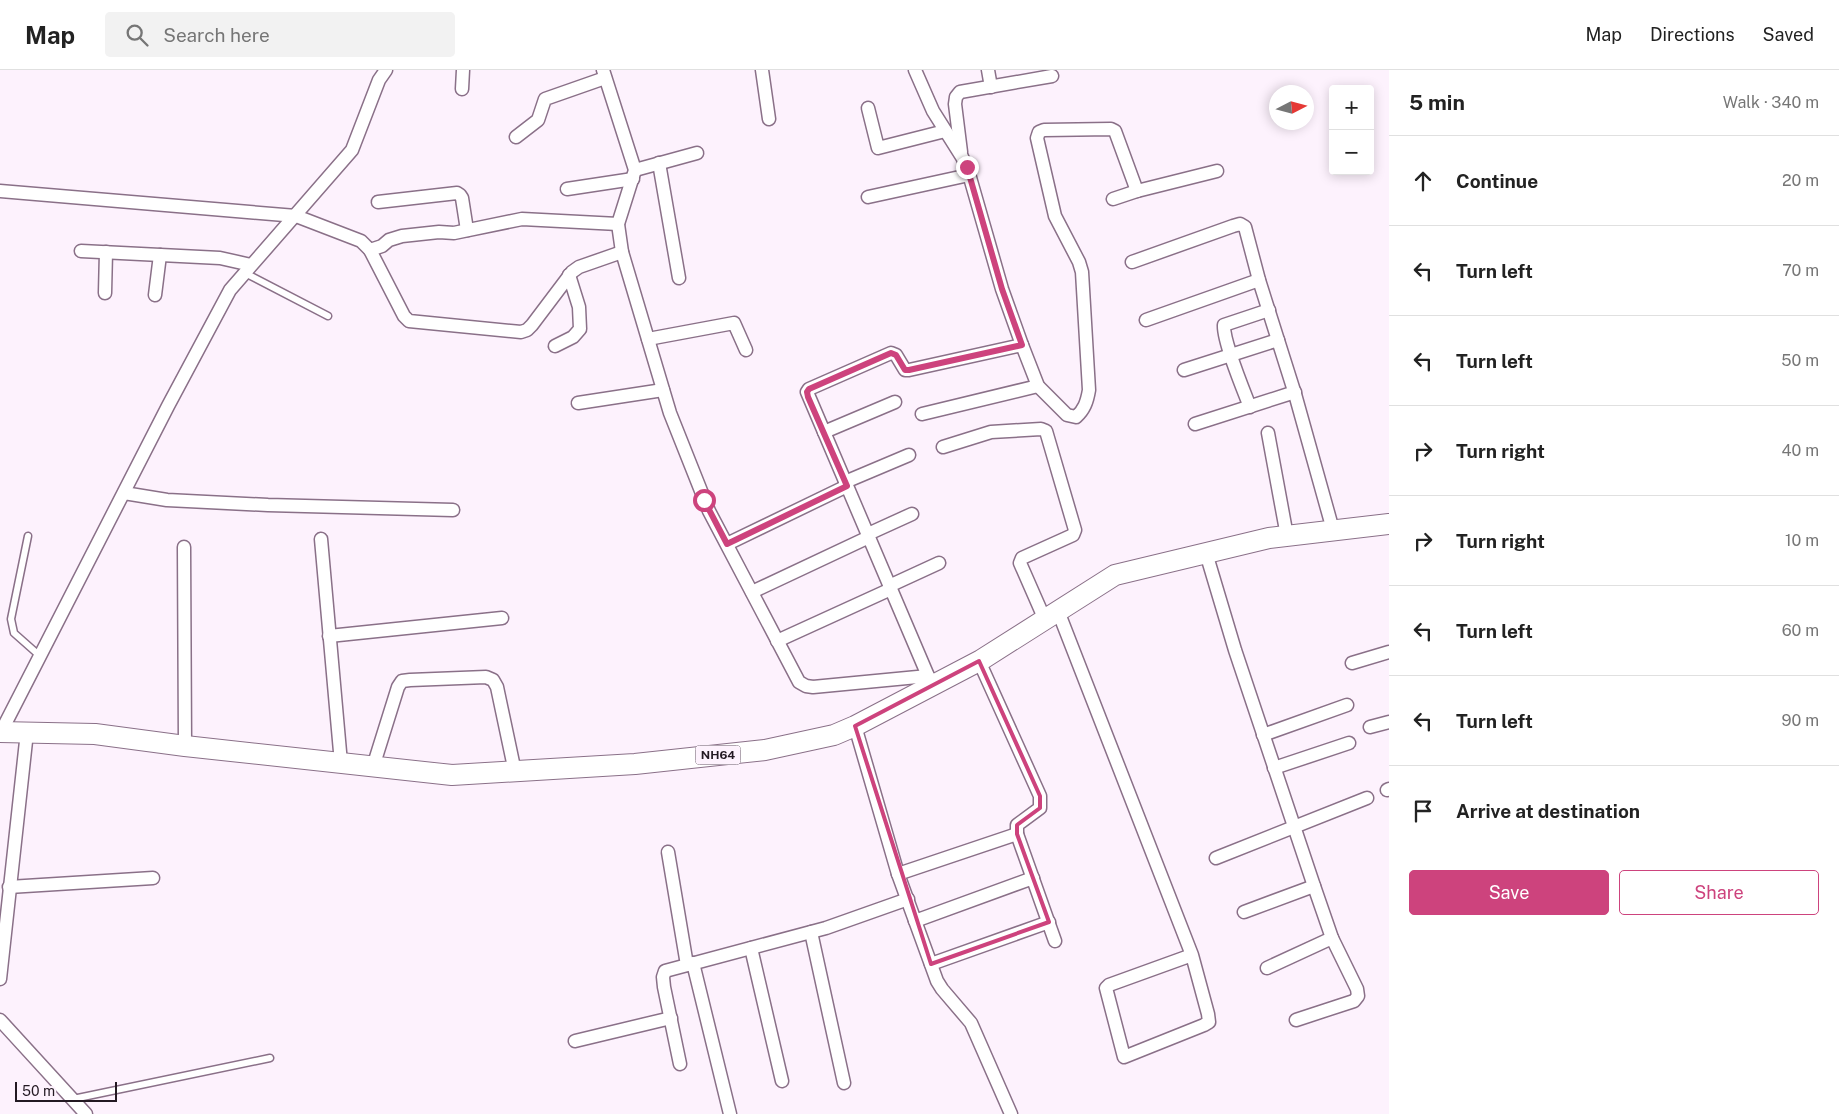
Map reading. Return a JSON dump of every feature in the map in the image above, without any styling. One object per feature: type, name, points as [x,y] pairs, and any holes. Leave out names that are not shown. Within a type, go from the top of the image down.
[{"type":"highway","name":"NH64","points":[[0,732],[95,734],[452,776],[635,764],[766,750],[834,735],[855,726],[930,681],[979,662],[1115,575],[1269,538],[1389,524]]},
{"type":"street","points":[[0,732],[230,290],[352,150],[379,80],[386,70]]},
{"type":"street","points":[[462,88],[463,70]]},
{"type":"street","points":[[762,70],[769,119]]},
{"type":"street","points":[[915,70],[933,111],[962,157],[1002,289],[1038,386],[1067,415],[1076,418],[1082,412],[1089,390],[1082,272],[1079,262],[1055,216],[1037,138],[1038,132],[1044,130],[1111,129],[1115,131],[1137,191]]},
{"type":"street","points":[[988,70],[991,87]]},
{"type":"street","points":[[516,137],[538,120],[545,100],[604,74],[634,174],[618,224],[622,252],[674,425],[704,500],[799,682],[806,686],[930,681],[807,392],[809,389],[891,353],[896,355],[905,370],[909,370],[1022,345]]},
{"type":"street","points":[[962,157],[955,104],[956,97],[960,92],[1052,76]]},
{"type":"street","points":[[868,108],[878,148],[945,131]]},
{"type":"street","points":[[567,189],[634,174],[697,152]]},
{"type":"street","points":[[659,164],[679,278]]},
{"type":"street","points":[[1112,199],[1217,171]]},
{"type":"street","points":[[868,197],[969,175]]},
{"type":"street","points":[[0,190],[296,216],[361,241],[370,250],[404,316],[409,321],[416,323],[521,332],[527,330],[569,275],[579,267],[622,252]]},
{"type":"street","points":[[378,202],[457,193],[462,198],[467,230]]},
{"type":"street","points":[[370,250],[382,246],[389,240],[402,236],[439,232],[454,233],[529,219],[618,224]]},
{"type":"street","points":[[1132,262],[1240,224],[1245,227],[1259,280],[1295,392],[1333,530]]},
{"type":"street","points":[[81,251],[220,258],[248,269]]},
{"type":"street","points":[[105,293],[106,252]]},
{"type":"street","points":[[155,295],[160,255]]},
{"type":"street","points":[[555,346],[573,337],[580,329],[579,307],[569,275]]},
{"type":"street","points":[[1146,320],[1259,280]]},
{"type":"street","points":[[1250,407],[1231,355],[1224,325],[1269,310]]},
{"type":"street","points":[[648,339],[734,323],[746,350]]},
{"type":"street","points":[[1184,370],[1278,340]]},
{"type":"street","points":[[922,414],[1038,386]]},
{"type":"street","points":[[578,403],[663,390]]},
{"type":"street","points":[[1195,424],[1295,392]]},
{"type":"street","points":[[824,432],[895,402]]},
{"type":"street","points":[[943,447],[998,430],[1042,429],[1046,431],[1075,530],[1072,535],[1022,558],[1020,563],[1052,616],[1192,956],[1209,1022],[1124,1057],[1106,988],[1109,985],[1192,956]]},
{"type":"street","points":[[1268,434],[1286,536]]},
{"type":"street","points":[[727,544],[908,455]]},
{"type":"street","points":[[124,492],[159,499],[186,501],[454,510]]},
{"type":"street","points":[[752,592],[912,514]]},
{"type":"street","points":[[320,539],[341,763]]},
{"type":"street","points":[[184,547],[185,746]]},
{"type":"street","points":[[1206,553],[1235,650],[1314,886],[1332,938],[1357,990],[1358,996],[1354,1001],[1296,1020]]},
{"type":"street","points":[[777,640],[939,563]]},
{"type":"street","points":[[329,636],[502,618]]},
{"type":"street","points":[[1352,663],[1389,652]]},
{"type":"street","points":[[979,662],[1040,796],[1040,808],[1017,825],[1017,834],[1055,941]]},
{"type":"street","points":[[373,767],[398,686],[402,681],[486,677],[493,680],[497,687],[515,772]]},
{"type":"street","points":[[1263,735],[1347,705]]},
{"type":"street","points":[[1370,727],[1389,722]]},
{"type":"street","points":[[855,726],[898,874],[931,964],[942,989],[975,1030],[1011,1114]]},
{"type":"street","points":[[0,979],[27,732]]},
{"type":"street","points":[[1274,768],[1349,743]]},
{"type":"street","points":[[1216,858],[1367,798]]},
{"type":"street","points":[[898,874],[1017,834]]},
{"type":"street","points":[[668,852],[690,964],[730,1114]]},
{"type":"street","points":[[10,887],[152,878]]},
{"type":"street","points":[[915,921],[1033,878]]},
{"type":"street","points":[[1244,912],[1314,886]]},
{"type":"street","points":[[680,1064],[663,977],[665,971],[811,932],[908,899]]},
{"type":"street","points":[[931,964],[1049,922]]},
{"type":"street","points":[[811,932],[844,1083]]},
{"type":"street","points":[[1267,968],[1332,938]]},
{"type":"street","points":[[751,948],[782,1081]]},
{"type":"street","points":[[575,1041],[671,1018]]},
{"type":"street","points":[[0,1020],[86,1114]]},
{"type":"lane","points":[[248,269],[328,316]]},
{"type":"lane","points":[[28,536],[11,620],[14,633],[40,656]]},
{"type":"lane","points":[[73,1099],[270,1058]]},
{"type":"highlighted area","points":[[979,661],[1040,796],[1040,808],[1017,825],[1017,834],[1049,922],[931,964],[855,726]]},
{"type":"route","points":[[704,500],[727,544],[847,486],[808,397],[807,392],[809,389],[891,353],[896,355],[905,370],[909,370],[1022,345],[1002,289],[967,167]]}]
